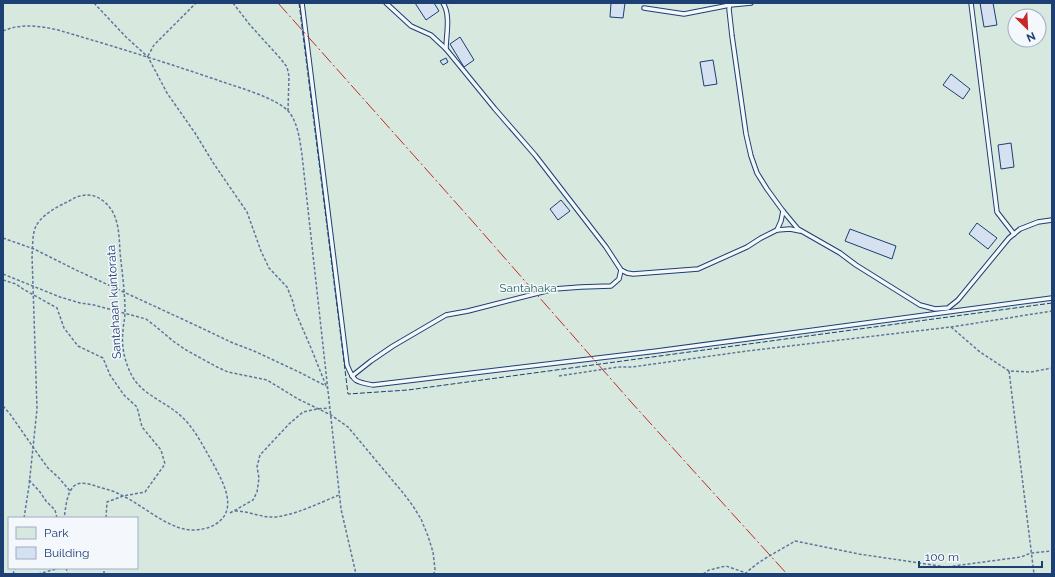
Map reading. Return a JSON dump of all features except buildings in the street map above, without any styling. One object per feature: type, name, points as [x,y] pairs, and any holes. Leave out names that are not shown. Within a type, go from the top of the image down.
[{"type":"lane","points":[[302,3],[348,364],[352,376],[358,383],[373,385],[657,351],[1052,298]]},
{"type":"lane","points":[[386,3],[411,26],[431,35],[446,49],[535,156],[606,247],[621,270],[634,274],[698,269],[747,247],[777,230],[790,229],[804,232]]},
{"type":"lane","points":[[443,3],[447,14],[446,49]]},
{"type":"lane","points":[[644,8],[684,14],[730,4],[751,3]]},
{"type":"lane","points":[[970,3],[996,194],[997,212],[1014,234]]},
{"type":"lane","points":[[730,4],[729,9],[734,51],[746,134],[751,156],[757,173],[767,190],[798,228],[840,253],[920,306],[935,309],[948,308],[958,300],[1009,238],[1020,229],[1038,222],[1052,220]]},
{"type":"lane","points":[[777,230],[783,211]]},
{"type":"lane","points":[[352,376],[371,360],[446,316],[554,289],[611,286],[619,279],[621,270]]},
{"type":"path","points":[[94,3],[126,37],[148,57],[167,93],[247,212],[261,251],[270,268],[287,287],[295,311],[327,390]]},
{"type":"path","points":[[148,57],[154,45],[196,3]]},
{"type":"path","points":[[233,3],[286,67],[289,76],[288,112]]},
{"type":"path","points":[[3,31],[18,26],[43,27],[58,30],[148,57],[257,94],[280,105],[288,112],[296,125],[300,141],[340,509],[356,574]]},
{"type":"path","name":"Santahaan kuntorata","points":[[24,517],[37,409],[33,249],[34,233],[37,225],[52,210],[79,196],[90,195],[98,196],[107,203],[112,209],[116,218],[119,232],[126,314],[122,333],[124,352],[132,376],[140,387],[181,415],[200,440],[225,487],[228,506],[225,515]]},
{"type":"path","points":[[3,238],[33,249],[233,343],[299,372],[326,386]]},
{"type":"path","points":[[3,274],[80,304],[94,305],[146,319],[186,350],[217,367],[228,372],[267,380],[298,399],[330,415],[348,427],[404,494],[421,519],[428,536],[432,552],[434,574]]},
{"type":"path","points":[[3,280],[16,284],[23,290],[57,308],[64,328],[78,346],[103,358],[110,375],[124,395],[137,407],[142,427],[160,450],[165,464],[145,492],[123,496],[107,502],[106,517]]},
{"type":"path","points":[[559,376],[747,351],[951,328],[1052,311]]},
{"type":"path","points":[[951,328],[980,352],[1009,371],[1031,372],[1052,368]]},
{"type":"path","points":[[1009,371],[1014,424],[1034,574]]},
{"type":"path","points":[[3,406],[48,468],[70,491]]},
{"type":"path","points":[[230,513],[253,500],[257,492],[259,478],[257,467],[260,455],[303,412],[317,408],[329,408]]},
{"type":"path","points":[[29,480],[40,492],[46,502],[55,510],[57,517]]},
{"type":"path","points":[[64,517],[70,491],[77,484],[84,483],[117,493],[161,519],[185,530],[199,530],[210,527],[220,522],[225,515],[236,511],[243,511],[268,517],[278,517],[308,508],[339,494]]},
{"type":"path","points":[[703,574],[709,570],[726,566],[745,574],[770,556],[796,541],[859,554],[946,567],[1021,557],[1031,553],[1052,551]]},
{"type":"path","points":[[38,574],[56,569]]},
{"type":"green space","name":"Santahaka","points":[[3,3],[1052,3],[1052,574],[3,574]]},
{"type":"fence","points":[[299,3],[348,394],[408,390],[1052,303]]},
{"type":"power","points":[[278,3],[632,403],[787,574]]}]
